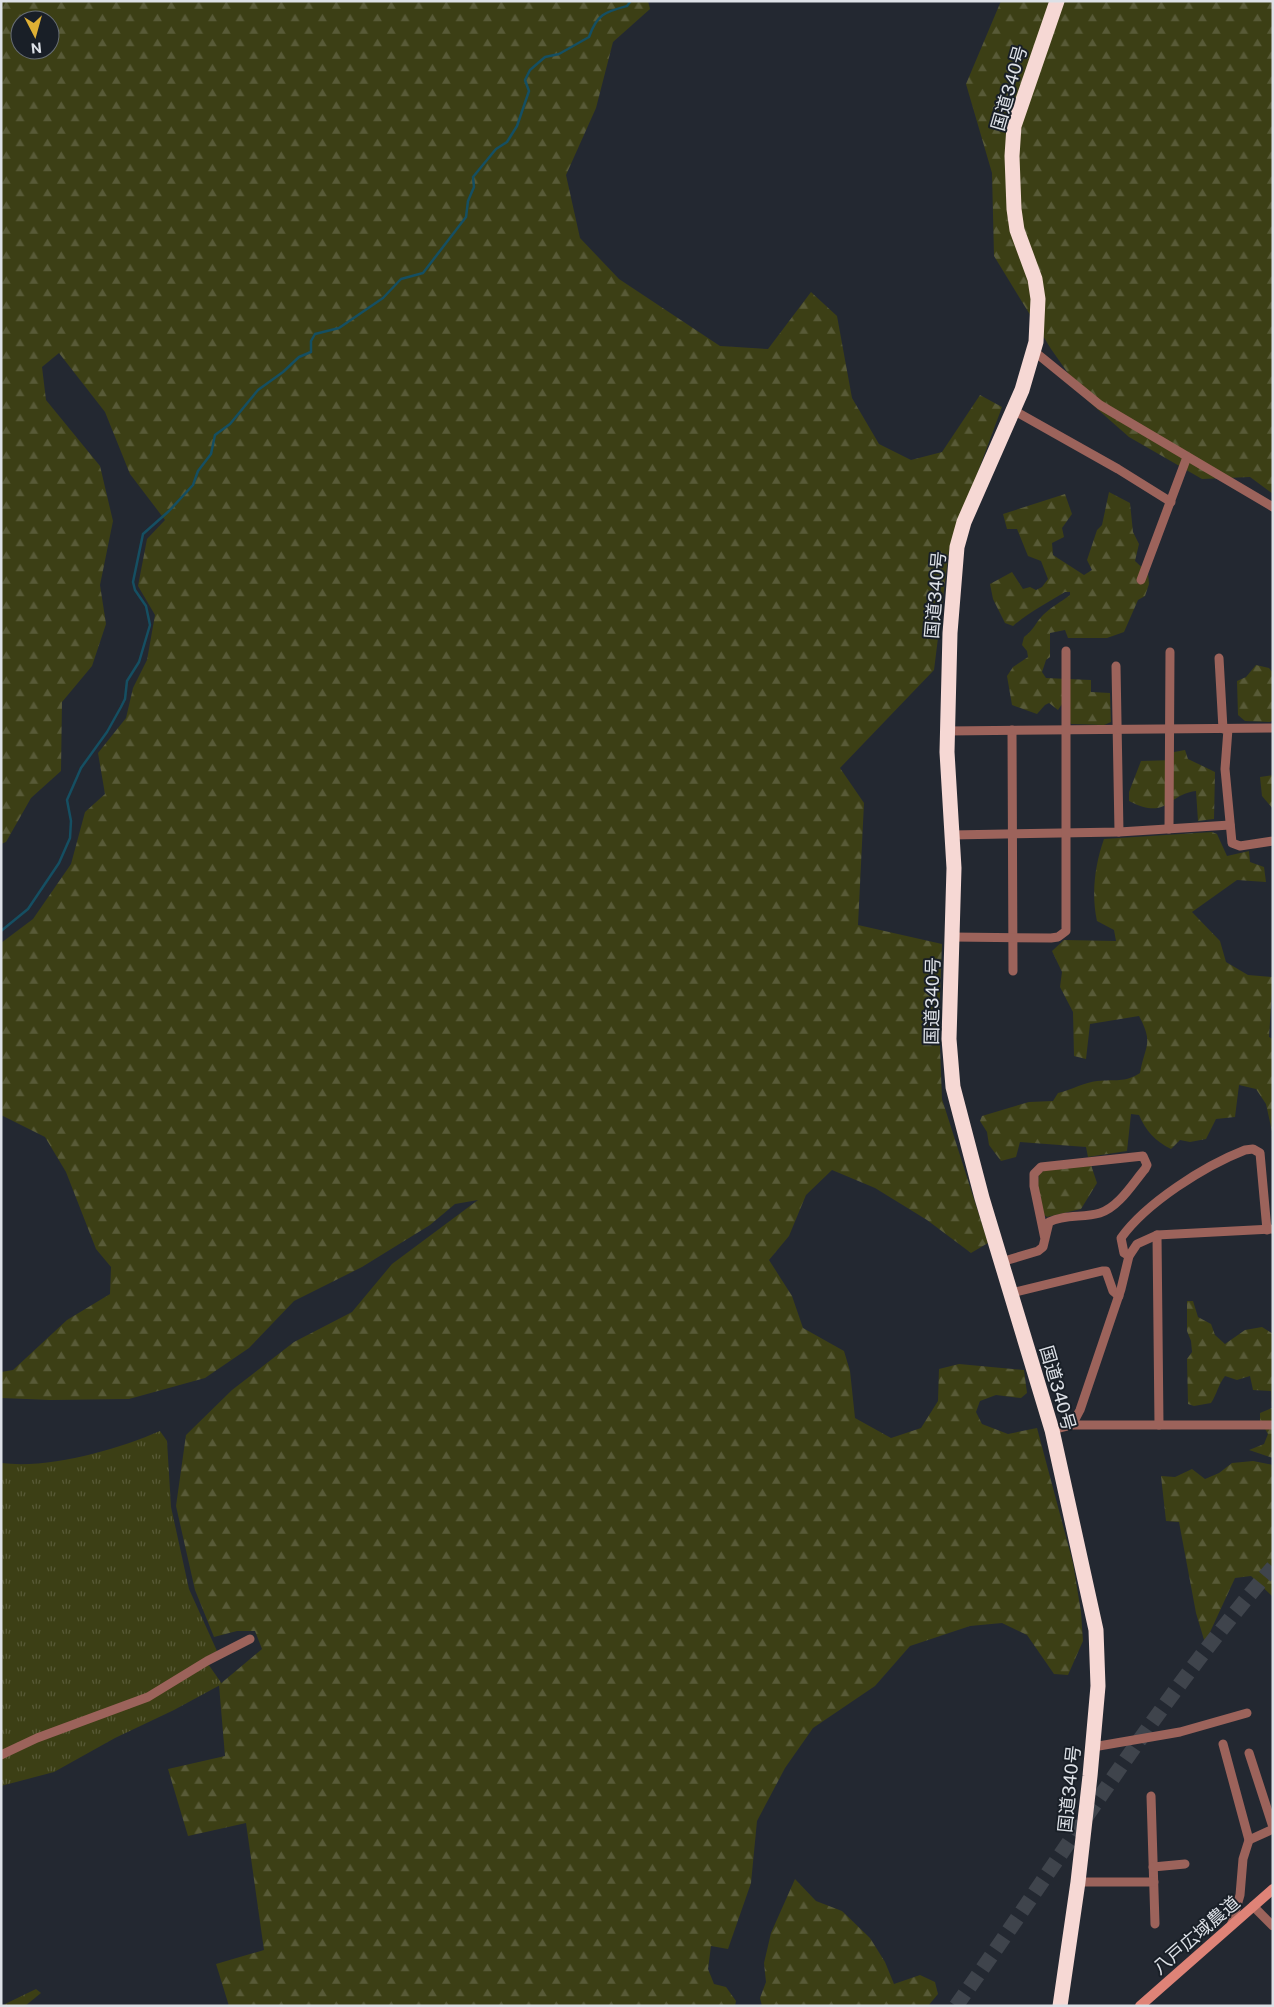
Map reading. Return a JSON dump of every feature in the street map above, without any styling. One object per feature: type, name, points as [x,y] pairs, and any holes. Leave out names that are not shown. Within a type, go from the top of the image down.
[{"type":"highway","name":"国道340号","points":[[1056,1],[1014,126],[1012,156],[1014,209],[1017,230],[1035,279],[1038,299],[1039,317],[1035,352],[1013,410],[964,522],[957,546],[952,601],[947,731],[954,868],[949,1039],[953,1087],[964,1134],[1052,1430],[1096,1630],[1098,1686],[1093,1747],[1078,1882],[1060,2006]]},
{"type":"street","points":[[1035,352],[1100,405],[1273,507]]},
{"type":"street","points":[[1013,410],[1118,469],[1171,502]]},
{"type":"street","points":[[1141,580],[1187,457]]},
{"type":"street","points":[[952,937],[1058,937],[1066,931],[1064,730],[1066,651]]},
{"type":"street","points":[[1169,829],[1170,652]]},
{"type":"street","points":[[1220,658],[1226,729],[1225,770],[1232,843],[1240,846],[1273,841]]},
{"type":"street","points":[[1116,666],[1119,832]]},
{"type":"street","points":[[947,731],[1273,728]]},
{"type":"street","points":[[1012,730],[1013,971]]},
{"type":"street","points":[[952,835],[1119,832],[1230,826]]},
{"type":"street","points":[[1072,1425],[1080,1410],[1119,1296],[1129,1256],[1137,1244],[1157,1235],[1270,1230],[1260,1153],[1253,1149],[1245,1150],[1184,1183],[1141,1216],[1121,1238],[1124,1253],[1129,1256]]},
{"type":"street","points":[[1001,1262],[1038,1251],[1043,1247],[1045,1239],[1047,1226],[1055,1220],[1098,1213],[1114,1205],[1145,1169],[1147,1165],[1143,1156],[1041,1167],[1034,1174],[1034,1186],[1045,1239]]},
{"type":"street","points":[[1157,1235],[1159,1425]]},
{"type":"street","points":[[1011,1293],[1102,1270],[1106,1271],[1114,1292],[1119,1296]]},
{"type":"street","points":[[1052,1430],[1072,1425],[1273,1425]]},
{"type":"street","points":[[1,1755],[46,1735],[148,1698],[207,1661],[250,1639]]},
{"type":"street","points":[[1093,1747],[1180,1732],[1247,1713]]},
{"type":"street","points":[[1223,1744],[1250,1840],[1243,1860],[1240,1895],[1231,1926]]},
{"type":"street","points":[[1249,1752],[1273,1828],[1250,1840]]},
{"type":"street","points":[[1151,1796],[1155,1924]]},
{"type":"street","points":[[1153,1867],[1185,1864]]},
{"type":"street","points":[[1078,1882],[1154,1882]]},
{"type":"street","name":"八戸広域農道","points":[[1140,2006],[1273,1889]]},
{"type":"street","points":[[1253,1906],[1273,1926]]},
{"type":"green space","points":[[1,1],[648,1],[650,9],[613,42],[596,108],[566,175],[580,238],[619,279],[720,346],[768,349],[811,292],[837,316],[852,398],[879,444],[911,460],[942,452],[980,395],[1002,407],[949,550],[934,670],[840,768],[864,803],[858,925],[942,944],[939,1021],[942,1099],[988,1243],[971,1253],[927,1220],[875,1188],[832,1170],[806,1195],[789,1236],[769,1260],[792,1296],[803,1328],[844,1351],[850,1371],[855,1418],[891,1438],[921,1428],[938,1401],[939,1369],[959,1364],[1024,1370],[1027,1393],[1021,1398],[996,1395],[980,1401],[976,1412],[982,1424],[1008,1434],[1037,1428],[1073,1563],[1081,1612],[1083,1641],[1068,1675],[1054,1674],[1027,1635],[1002,1623],[970,1626],[910,1646],[875,1686],[813,1728],[785,1768],[757,1821],[751,1883],[728,1949],[711,1946],[708,1969],[714,1984],[726,1987],[736,2001],[735,2006],[229,2006],[216,1964],[264,1950],[246,1823],[188,1836],[168,1769],[225,1756],[219,1685],[262,1649],[255,1631],[237,1631],[214,1637],[195,1590],[176,1506],[186,1435],[232,1390],[294,1342],[352,1312],[392,1264],[478,1200],[455,1204],[430,1225],[362,1267],[294,1301],[249,1348],[205,1378],[129,1399],[51,1400],[1,1398],[1,1372],[13,1370],[67,1320],[110,1294],[111,1267],[96,1249],[66,1172],[45,1137],[1,1115],[1,943],[33,919],[71,864],[85,812],[105,794],[98,753],[126,718],[133,688],[147,660],[155,615],[138,586],[147,539],[165,520],[130,474],[105,412],[59,353],[42,367],[46,400],[100,466],[113,521],[100,585],[106,624],[92,666],[62,702],[61,771],[31,798],[6,842],[1,844]]},
{"type":"green space","points":[[1001,1],[1273,1],[1273,494],[1250,477],[1202,479],[1129,437],[1087,400],[1051,349],[994,256],[992,173],[966,84]]},
{"type":"green space","points":[[1109,492],[1130,503],[1133,532],[1139,544],[1135,561],[1148,573],[1149,584],[1145,596],[1138,600],[1124,632],[1107,638],[1068,638],[1065,630],[1050,633],[1050,657],[1046,660],[1042,672],[1046,678],[1091,680],[1091,692],[1110,693],[1111,722],[1104,725],[1071,724],[1062,704],[1058,710],[1049,703],[1037,714],[1012,705],[1007,676],[1013,667],[1028,657],[1027,651],[1022,645],[1024,637],[1049,609],[1070,595],[1070,592],[1065,592],[1025,616],[1013,626],[1005,623],[993,599],[990,584],[1012,572],[1023,589],[1030,587],[1036,590],[1042,587],[1048,579],[1041,561],[1028,556],[1017,529],[1007,529],[1003,514],[1065,494],[1072,514],[1062,528],[1064,537],[1052,543],[1053,555],[1084,575],[1092,570],[1087,560],[1097,530],[1102,525]]},
{"type":"green space","points":[[1256,665],[1269,668],[1273,673],[1273,720],[1270,722],[1245,721],[1238,715],[1237,681],[1246,677]]},
{"type":"green space","points":[[1185,750],[1188,759],[1215,772],[1214,819],[1198,821],[1196,791],[1186,793],[1160,807],[1152,808],[1129,801],[1129,792],[1141,761],[1174,760],[1174,752]]},
{"type":"green space","points":[[1273,775],[1273,809],[1262,796],[1260,777]]},
{"type":"green space","points":[[1212,832],[1217,834],[1227,856],[1249,851],[1250,862],[1264,867],[1266,882],[1237,880],[1192,912],[1220,941],[1226,962],[1248,975],[1273,977],[1269,1037],[1273,1039],[1273,1136],[1266,1104],[1256,1089],[1239,1085],[1235,1117],[1216,1119],[1206,1139],[1190,1142],[1180,1140],[1171,1149],[1160,1143],[1152,1135],[1139,1115],[1131,1114],[1127,1151],[1088,1157],[1086,1147],[1020,1142],[1016,1157],[1001,1161],[989,1145],[987,1132],[980,1121],[982,1116],[1029,1102],[1053,1101],[1058,1093],[1088,1083],[1124,1079],[1140,1073],[1147,1039],[1144,1025],[1139,1016],[1090,1024],[1086,1059],[1074,1056],[1073,1012],[1060,987],[1062,972],[1052,951],[1064,940],[1116,941],[1114,930],[1097,921],[1095,911],[1095,879],[1104,839]]},
{"type":"green space","points":[[1091,1165],[1097,1183],[1081,1209],[1047,1217],[1044,1215],[1038,1185],[1039,1174],[1045,1170]]},
{"type":"green space","points":[[1187,1301],[1193,1301],[1198,1317],[1211,1324],[1215,1335],[1225,1344],[1245,1330],[1262,1327],[1273,1334],[1273,1458],[1249,1450],[1264,1444],[1268,1434],[1260,1420],[1260,1413],[1272,1408],[1271,1391],[1253,1390],[1250,1376],[1237,1380],[1225,1376],[1211,1403],[1194,1406],[1188,1404],[1187,1359],[1192,1352],[1191,1341],[1187,1331]]},
{"type":"green space","points":[[160,1431],[167,1441],[171,1507],[189,1589],[217,1651],[204,1658],[222,1684],[174,1710],[115,1738],[54,1772],[1,1786],[1,1463],[20,1464],[61,1461],[123,1445]]},
{"type":"green space","points":[[1253,1461],[1273,1465],[1273,1597],[1251,1576],[1235,1578],[1205,1643],[1196,1613],[1179,1522],[1166,1521],[1161,1476],[1175,1477],[1192,1469],[1205,1479],[1219,1473],[1232,1463]]},
{"type":"green space","points":[[795,1879],[816,1901],[842,1911],[870,1938],[885,1962],[894,1984],[920,1975],[935,1982],[938,1994],[928,2006],[762,2006],[760,1998],[766,1982],[764,1963],[771,1933]]},
{"type":"green space","points":[[36,1989],[41,1993],[25,2006],[1,2006]]},
{"type":"waterway","points":[[1,931],[28,909],[59,863],[70,838],[71,821],[67,800],[81,768],[107,732],[121,707],[125,699],[127,681],[139,662],[150,625],[146,606],[135,590],[133,582],[143,534],[169,511],[193,485],[198,471],[211,454],[215,435],[230,424],[258,390],[283,372],[299,357],[311,352],[311,341],[315,334],[339,328],[383,298],[401,279],[423,273],[466,217],[468,201],[474,187],[473,177],[496,149],[507,142],[517,126],[529,91],[525,80],[530,70],[545,57],[559,54],[589,37],[595,23],[603,15],[627,6],[630,2]]},
{"type":"tunnel","points":[[956,2006],[1149,1727],[1188,1673],[1273,1567]]}]
